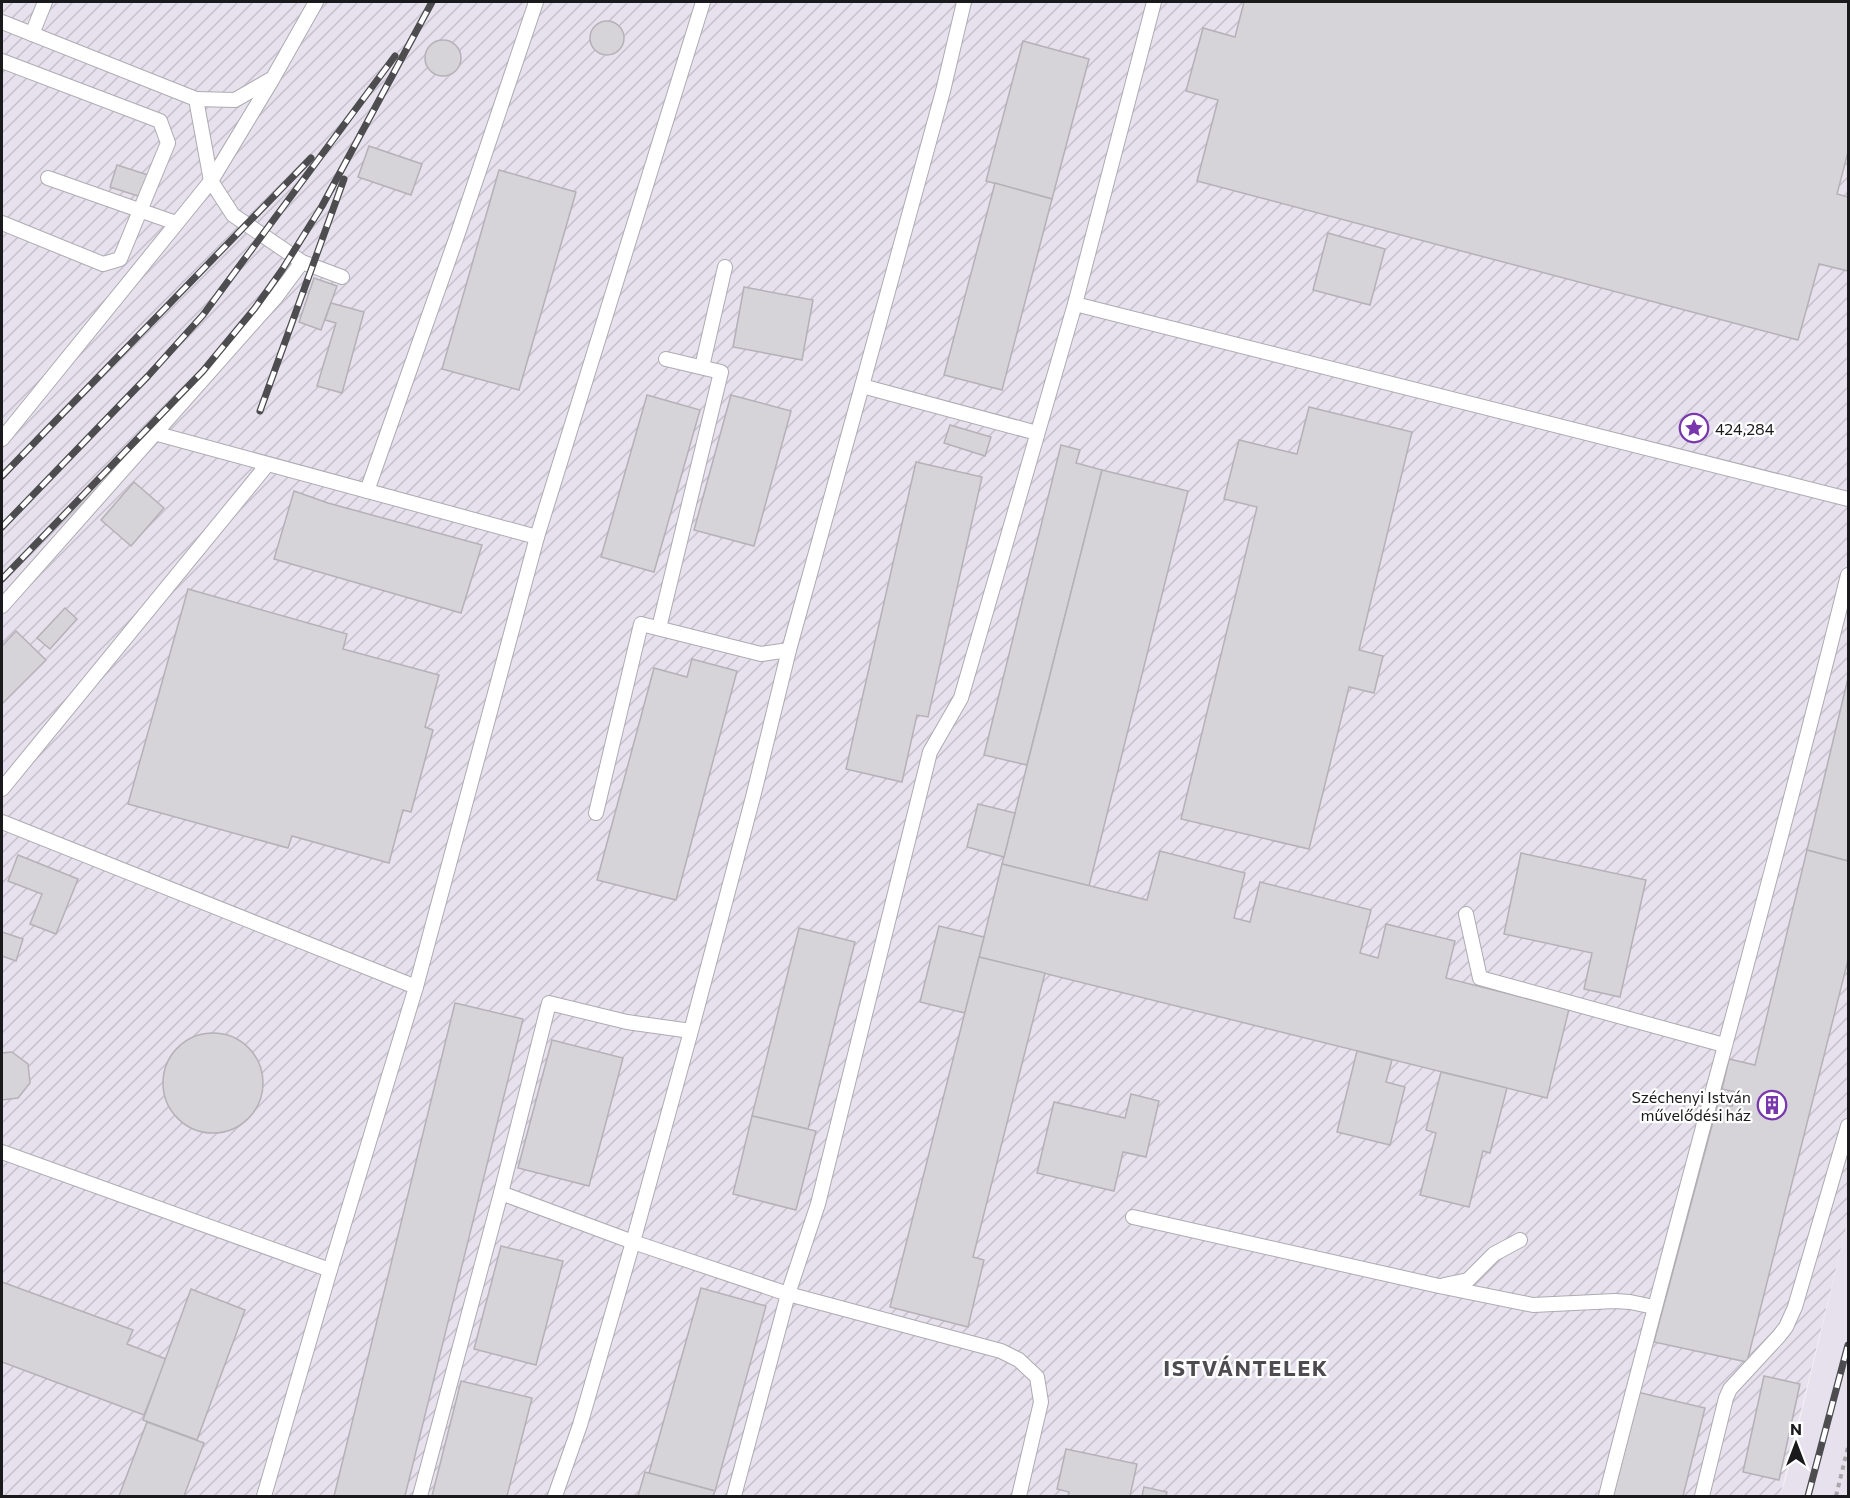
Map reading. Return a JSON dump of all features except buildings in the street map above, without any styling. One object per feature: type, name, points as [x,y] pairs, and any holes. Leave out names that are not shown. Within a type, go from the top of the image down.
[{"type":"lane","points":[[32,34],[45,2]]},
{"type":"lane","points":[[2,439],[211,181],[316,2]]},
{"type":"lane","points":[[366,491],[457,236],[536,2]]},
{"type":"lane","points":[[264,1497],[416,987],[537,537],[703,2]]},
{"type":"lane","points":[[555,1497],[580,1425],[691,1031],[789,650],[943,91],[964,2]]},
{"type":"lane","points":[[734,1497],[788,1294],[818,1204],[930,752],[961,698],[1075,304],[1154,2]]},
{"type":"lane","points":[[2,22],[196,99],[235,100],[273,78]]},
{"type":"lane","points":[[2,61],[160,121],[168,143],[120,259],[104,264],[2,223]]},
{"type":"lane","points":[[196,99],[211,181],[233,215],[302,262],[342,277]]},
{"type":"lane","points":[[48,178],[139,212],[176,223]]},
{"type":"lane","points":[[2,606],[276,297],[302,262]]},
{"type":"lane","points":[[702,367],[726,267]]},
{"type":"lane","points":[[1075,304],[1848,499]]},
{"type":"lane","points":[[659,628],[721,372],[666,359]]},
{"type":"lane","points":[[862,386],[1037,433]]},
{"type":"lane","points":[[154,433],[537,537]]},
{"type":"lane","points":[[2,789],[267,465]]},
{"type":"lane","points":[[1606,1497],[1654,1306],[1804,754],[1848,575]]},
{"type":"lane","points":[[596,813],[641,624],[761,654],[789,650]]},
{"type":"lane","points":[[2,822],[416,987]]},
{"type":"lane","points":[[1466,914],[1480,978],[1724,1045]]},
{"type":"lane","points":[[420,1497],[549,1003],[627,1022],[691,1031]]},
{"type":"lane","points":[[1702,1497],[1730,1389],[1779,1336],[1786,1327],[1795,1306],[1848,1126]]},
{"type":"lane","points":[[2,1152],[330,1270]]},
{"type":"lane","points":[[501,1193],[633,1242],[788,1294],[1001,1352],[1019,1360],[1037,1377],[1041,1402],[1019,1497]]},
{"type":"lane","points":[[1133,1217],[1533,1305],[1615,1301],[1654,1306]]},
{"type":"lane","points":[[1439,1286],[1468,1280],[1494,1254],[1520,1240]]},
{"type":"path","points":[[1836,1497],[1848,1447]]},
{"type":"shaded area","points":[[2,2],[1848,2],[1848,1219],[1780,1496],[2,1496]]},
{"type":"shaded area","points":[[1848,1219],[1848,1496],[1780,1496],[1786,1479]]},
{"type":"railway","points":[[2,579],[203,371],[255,308],[322,206],[432,2]]},
{"type":"railway","points":[[2,527],[148,376],[203,315],[395,56]]},
{"type":"railway","points":[[2,476],[311,158]]},
{"type":"railway","points":[[260,411],[344,179]]},
{"type":"railway","points":[[1808,1496],[1848,1345]]},
{"type":"place","name":"424,284","points":[[1694,428]]},
{"type":"place","name":"Széchenyi István művelődési ház","points":[[1772,1105]]},
{"type":"district","name":"ISTVÁNTELEK","points":[[1246,1367]]}]
